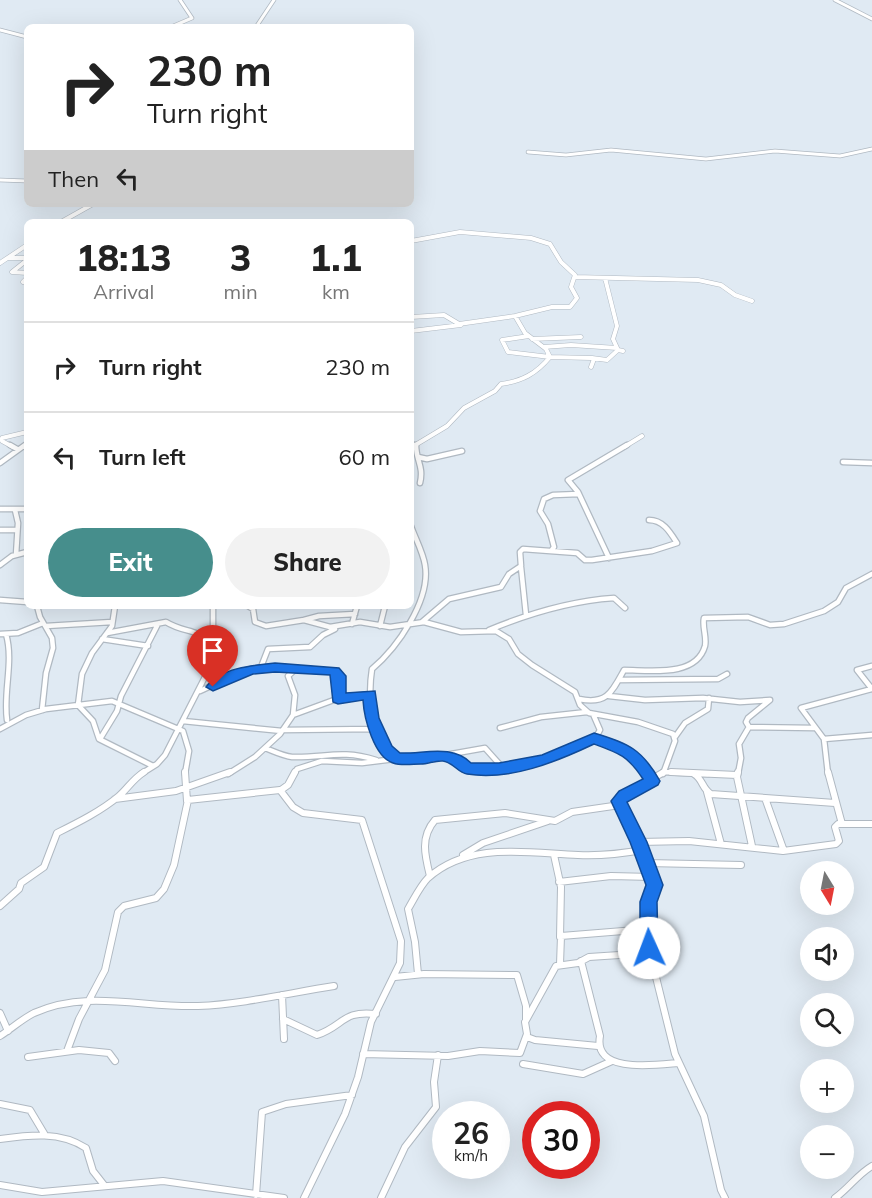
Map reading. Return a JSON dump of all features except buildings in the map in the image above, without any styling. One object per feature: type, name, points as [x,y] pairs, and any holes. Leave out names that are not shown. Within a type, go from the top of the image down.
[{"type":"street","points":[[178,24],[192,18],[180,0]]},
{"type":"street","points":[[258,24],[274,0]]},
{"type":"street","points":[[835,0],[872,19]]},
{"type":"street","points":[[0,30],[24,36]]},
{"type":"street","points":[[528,152],[566,155],[611,150],[709,159],[733,157],[752,152],[776,151],[840,156],[872,149]]},
{"type":"street","points":[[0,180],[24,181]]},
{"type":"street","points":[[80,207],[83,210]]},
{"type":"street","points":[[66,219],[88,207]]},
{"type":"street","points":[[414,240],[461,232],[486,236],[519,236],[544,241],[552,246],[574,277],[699,280],[721,285],[735,295],[752,301]]},
{"type":"street","points":[[0,263],[24,247]]},
{"type":"street","points":[[7,258],[24,259]]},
{"type":"street","points":[[24,262],[12,272],[24,273]]},
{"type":"street","points":[[414,317],[442,315],[457,324],[573,306],[577,298],[571,287],[574,277]]},
{"type":"street","points":[[605,278],[617,326],[613,339],[619,350]]},
{"type":"street","points":[[515,316],[524,325],[531,338],[544,347],[550,357]]},
{"type":"street","points":[[414,331],[451,328],[466,323]]},
{"type":"street","points":[[581,337],[502,340],[507,352],[530,352],[550,357],[607,360],[619,350]]},
{"type":"street","points":[[544,347],[577,345],[619,350]]},
{"type":"street","points":[[414,445],[447,426],[475,400],[495,391],[501,384],[520,381],[540,369],[550,357]]},
{"type":"street","points":[[591,367],[592,358]]},
{"type":"street","points":[[17,449],[2,441],[2,438],[24,433]]},
{"type":"street","points":[[609,558],[579,494],[569,479],[642,436]]},
{"type":"street","points":[[0,463],[24,446]]},
{"type":"street","points":[[414,448],[423,471],[420,483]]},
{"type":"street","points":[[418,457],[427,459],[462,451]]},
{"type":"street","points":[[843,462],[872,463]]},
{"type":"street","points":[[551,551],[554,547],[552,530],[540,511],[543,499],[549,496],[579,494]]},
{"type":"street","points":[[0,509],[24,509]]},
{"type":"street","points":[[15,510],[16,555]]},
{"type":"street","points":[[526,615],[520,552],[522,549],[577,553],[588,560],[658,550],[677,543],[669,530],[657,520],[649,520]]},
{"type":"street","points":[[0,530],[17,530]]},
{"type":"street","points":[[396,759],[386,749],[376,729],[371,715],[369,687],[372,669],[384,659],[410,624],[426,576],[424,561],[414,534]]},
{"type":"street","points":[[0,558],[24,553]]},
{"type":"street","points":[[0,565],[10,557]]},
{"type":"street","points":[[419,623],[430,617],[448,600],[500,587],[510,573],[521,566]]},
{"type":"street","points":[[609,696],[625,670],[678,668],[695,661],[702,653],[705,643],[704,618],[748,617],[770,625],[784,624],[824,611],[838,602],[846,588],[872,574]]},
{"type":"street","points":[[304,620],[320,626],[341,626],[363,622],[380,626],[419,623],[461,632],[489,630],[526,615],[574,603],[611,598],[616,599],[625,608]]},
{"type":"street","points":[[0,600],[24,602]]},
{"type":"street","points":[[38,609],[44,625],[51,631],[53,647],[45,674],[42,710]]},
{"type":"street","points":[[114,609],[112,622],[82,674],[78,687],[78,705],[93,721],[100,739],[153,766]]},
{"type":"street","points":[[0,906],[20,889],[22,882],[44,867],[56,834],[91,815],[124,792],[136,777],[165,755],[207,673],[213,609]]},
{"type":"street","points":[[253,609],[255,622],[262,626],[312,617],[355,614]]},
{"type":"street","points":[[352,624],[356,609]]},
{"type":"street","points":[[380,626],[384,609]]},
{"type":"street","points":[[7,720],[10,649],[3,634],[18,633],[44,625],[112,622]]},
{"type":"street","points":[[106,633],[166,622],[176,628],[203,634],[211,643]]},
{"type":"street","points":[[100,739],[117,711],[119,702],[158,624]]},
{"type":"street","points":[[197,692],[234,675],[262,666],[268,649],[311,646],[323,635],[341,626]]},
{"type":"street","points":[[443,755],[460,761],[468,769],[503,768],[545,760],[594,738],[600,731],[590,713],[580,705],[578,695],[519,656],[509,639],[489,630]]},
{"type":"street","points":[[102,639],[148,646]]},
{"type":"street","points":[[842,824],[828,776],[824,740],[801,708],[872,689],[857,670],[872,666]]},
{"type":"street","points":[[252,669],[297,668],[336,672],[339,676],[338,699]]},
{"type":"street","points":[[112,800],[186,788],[236,770],[265,748],[293,716],[296,705],[295,695],[288,676],[297,668]]},
{"type":"street","points":[[619,680],[718,679],[727,674]]},
{"type":"street","points":[[0,685],[7,685]]},
{"type":"street","points":[[293,716],[338,699],[370,694]]},
{"type":"street","points":[[579,699],[596,701],[609,696],[650,700],[709,698],[740,702],[770,700],[748,718],[746,721],[749,727]]},
{"type":"street","points":[[709,698],[708,709],[680,726],[663,772],[653,781],[619,799],[639,842],[655,887],[649,902],[650,953],[678,1063],[704,1116],[720,1188],[725,1198]]},
{"type":"street","points":[[0,729],[17,719],[42,710],[104,701],[119,702],[179,727],[186,735],[188,748],[185,774],[187,801],[180,842],[167,881],[156,898],[126,905],[119,910],[105,969],[79,1019],[67,1051]]},
{"type":"street","points":[[500,728],[541,717],[590,713],[638,722],[670,732],[675,737]]},
{"type":"street","points":[[183,721],[283,730],[376,729]]},
{"type":"street","points":[[749,727],[814,728]]},
{"type":"street","points":[[749,727],[739,744],[741,758],[737,775],[752,846]]},
{"type":"street","points":[[824,740],[872,735]]},
{"type":"street","points":[[594,738],[632,754],[653,781]]},
{"type":"street","points":[[265,748],[290,757],[339,753],[360,755],[378,761]]},
{"type":"street","points":[[187,801],[281,790],[288,785],[297,769],[330,761],[362,763],[423,759],[485,748],[503,768]]},
{"type":"street","points":[[663,772],[737,775]]},
{"type":"street","points":[[694,774],[702,779],[721,844]]},
{"type":"street","points":[[281,790],[291,806],[300,812],[362,820],[402,944],[396,977],[372,1021],[352,1095],[336,1138],[304,1198]]},
{"type":"street","points":[[707,792],[835,803]]},
{"type":"street","points":[[765,798],[784,851]]},
{"type":"street","points":[[430,876],[423,846],[428,830],[435,820],[505,813],[556,821],[572,812],[620,805]]},
{"type":"street","points":[[418,974],[415,942],[408,910],[419,886],[474,846],[495,837],[534,828],[548,821]]},
{"type":"street","points":[[639,842],[677,840],[784,851],[836,844],[839,841],[835,826],[872,824]]},
{"type":"street","points":[[461,856],[525,850],[554,855],[611,855],[642,850]]},
{"type":"street","points":[[554,855],[560,882],[560,964]]},
{"type":"street","points":[[647,863],[741,866]]},
{"type":"street","points":[[560,882],[611,876],[652,877]]},
{"type":"street","points":[[560,937],[648,929]]},
{"type":"street","points":[[526,1020],[539,1001],[553,970],[560,964],[581,962],[586,958],[650,953]]},
{"type":"street","points":[[581,962],[600,1036],[598,1046],[603,1055],[612,1061]]},
{"type":"street","points":[[363,1054],[454,1055],[479,1051],[517,1054],[522,1050],[526,1037],[526,1020],[518,975],[418,974],[396,977]]},
{"type":"street","points":[[0,1036],[36,1012],[90,999],[144,1005],[190,1006],[250,1002],[282,994],[334,986]]},
{"type":"street","points":[[282,994],[284,1039]]},
{"type":"street","points":[[283,1019],[317,1035],[326,1032],[349,1013],[376,1014]]},
{"type":"street","points":[[0,1014],[8,1031]]},
{"type":"street","points":[[526,1037],[535,1040],[598,1046]]},
{"type":"street","points":[[28,1057],[67,1051],[106,1052],[116,1061]]},
{"type":"street","points":[[381,1198],[405,1147],[436,1107],[434,1082],[438,1055]]},
{"type":"street","points":[[523,1064],[583,1074],[592,1072],[612,1061],[655,1065],[678,1063]]},
{"type":"street","points":[[256,1195],[262,1112],[286,1104],[352,1095]]},
{"type":"street","points":[[0,1104],[30,1110],[45,1134]]},
{"type":"street","points":[[0,1139],[27,1134],[66,1137],[83,1145],[89,1155],[93,1171],[104,1185]]},
{"type":"street","points":[[835,1198],[849,1188],[862,1171],[872,1166]]},
{"type":"street","points":[[0,1185],[42,1192],[163,1181],[284,1198]]},
{"type":"route","points":[[213,687],[234,675],[252,669],[275,667],[334,671],[339,676],[338,699],[370,694],[371,715],[378,734],[386,749],[396,759],[423,759],[443,755],[460,761],[468,769],[499,769],[545,760],[594,738],[627,751],[637,758],[653,781],[624,795],[619,801],[639,842],[655,885],[649,902],[649,948]]}]
